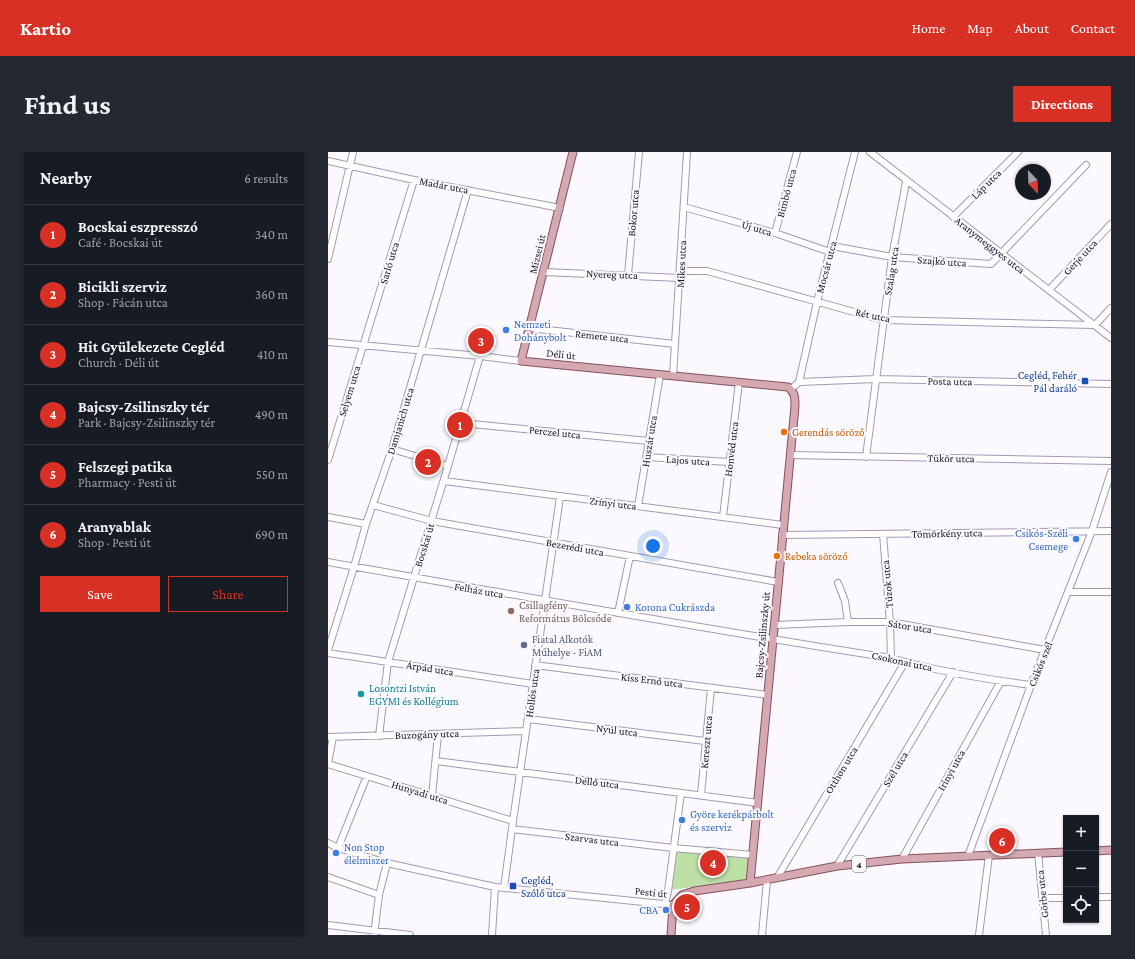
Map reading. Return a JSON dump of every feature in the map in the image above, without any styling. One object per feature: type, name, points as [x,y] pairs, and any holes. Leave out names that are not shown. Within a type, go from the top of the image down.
[{"type":"main road","name":"Mizsei út","points":[[521,361],[573,152]]},
{"type":"main road","name":"Déli út","points":[[521,361],[788,387],[791,389]]},
{"type":"main road","name":"Bajcsy-Zsilinszky út","points":[[750,883],[795,406],[794,394],[791,389]]},
{"type":"main road","points":[[1099,851],[1111,850]]},
{"type":"main road","name":"Pesti út","points":[[672,905],[682,895],[694,891],[750,883],[837,866],[902,859],[1063,852]]},
{"type":"main road","points":[[671,935],[672,905]]},
{"type":"street","points":[[328,259],[330,242],[353,152]]},
{"type":"street","name":"Bokor utca","points":[[628,275],[639,152]]},
{"type":"street","name":"Mikes utca","points":[[673,376],[687,152]]},
{"type":"street","name":"Bimbó utca","points":[[775,233],[797,152]]},
{"type":"street","name":"Mocsár utca","points":[[799,382],[817,302],[855,152]]},
{"type":"street","name":"Aranymeggyes utca","points":[[870,152],[906,182],[953,216],[1000,254],[1050,290],[1111,338]]},
{"type":"street","name":"Láp utca","points":[[953,216],[1018,152]]},
{"type":"street","name":"Madár utca","points":[[328,161],[414,180],[560,208]]},
{"type":"street","points":[[1000,254],[1086,165]]},
{"type":"street","name":"Sarló utca","points":[[364,346],[414,180]]},
{"type":"street","name":"Szalag utca","points":[[866,457],[892,257],[906,182]]},
{"type":"street","name":"Damjanich utca","points":[[328,650],[366,524],[392,449],[468,190]]},
{"type":"street","name":"Új utca","points":[[684,207],[831,249]]},
{"type":"street","name":"Gerje utca","points":[[1050,290],[1111,224]]},
{"type":"street","name":"Szajkó utca","points":[[831,249],[892,257],[991,264],[1000,254]]},
{"type":"street","name":"Rét utca","points":[[680,271],[707,271],[884,320],[1095,325]]},
{"type":"street","name":"Nyereg utca","points":[[544,272],[680,278]]},
{"type":"street","points":[[1095,325],[1111,308]]},
{"type":"street","name":"Remete utca","points":[[529,328],[675,344]]},
{"type":"street","name":"Déli út","points":[[328,342],[521,361]]},
{"type":"street","name":"Selyem utca","points":[[328,460],[364,346]]},
{"type":"street","name":"Bocskai út","points":[[379,736],[388,662],[432,521],[480,356]]},
{"type":"street","name":"Huszár utca","points":[[638,506],[660,375]]},
{"type":"street","name":"Posta utca","points":[[799,382],[876,379],[1111,384]]},
{"type":"street","name":"Honvéd utca","points":[[724,517],[739,382]]},
{"type":"street","points":[[791,389],[799,382]]},
{"type":"street","name":"Perczel utca","points":[[461,423],[649,441]]},
{"type":"street","points":[[392,449],[448,466]]},
{"type":"street","name":"Tükör utca","points":[[790,455],[1111,461]]},
{"type":"street","name":"Lajos utca","points":[[647,457],[729,462]]},
{"type":"street","name":"Csikós szél","points":[[968,856],[1031,685],[1092,531],[1111,472]]},
{"type":"street","name":"Zrínyi utca","points":[[444,481],[783,525]]},
{"type":"street","name":"Hollós utca","points":[[504,888],[560,497]]},
{"type":"street","name":"Bezerédi utca","points":[[373,505],[432,521],[778,582]]},
{"type":"street","points":[[328,517],[366,524]]},
{"type":"street","name":"Tömörkény utca","points":[[782,535],[1111,531]]},
{"type":"street","name":"Túzok utca","points":[[882,534],[890,622],[890,658]]},
{"type":"street","points":[[618,613],[630,556]]},
{"type":"street","name":"Felház utca","points":[[328,562],[773,640]]},
{"type":"street","points":[[838,583],[845,601],[848,622]]},
{"type":"street","points":[[1068,592],[1111,592]]},
{"type":"street","name":"Sátor utca","points":[[774,625],[890,622],[1045,650]]},
{"type":"street","name":"Csokonai utca","points":[[773,640],[890,658],[953,672],[1031,685]]},
{"type":"street","name":"Árpád utca","points":[[328,653],[533,684]]},
{"type":"street","name":"Otthon utca","points":[[777,878],[905,662]]},
{"type":"street","name":"Kiss Ernő utca","points":[[535,665],[768,696]]},
{"type":"street","name":"Szél utca","points":[[837,866],[953,672]]},
{"type":"street","name":"Irinyi utca","points":[[902,859],[1001,681]]},
{"type":"street","name":"Kereszt utca","points":[[701,795],[711,688]]},
{"type":"street","name":"Nyúl utca","points":[[528,719],[705,741]]},
{"type":"street","name":"Buzogány utca","points":[[330,737],[526,731]]},
{"type":"street","points":[[432,796],[438,734]]},
{"type":"street","points":[[328,763],[330,737]]},
{"type":"street","name":"Déllő utca","points":[[436,761],[758,803]]},
{"type":"street","name":"Hunyadi utca","points":[[328,763],[513,821]]},
{"type":"street","points":[[338,848],[367,776]]},
{"type":"street","points":[[665,904],[681,793]]},
{"type":"street","name":"Szarvas utca","points":[[512,829],[673,848],[753,855]]},
{"type":"street","name":"Pesti út","points":[[328,843],[338,848],[387,863],[495,887],[672,905]]},
{"type":"street","name":"Görbe utca","points":[[1038,853],[1046,935]]},
{"type":"street","points":[[979,935],[989,855]]},
{"type":"street","points":[[374,933],[379,895],[387,863]]},
{"type":"street","points":[[328,877],[379,895]]},
{"type":"street","points":[[762,935],[767,880]]},
{"type":"street","points":[[492,935],[495,887]]},
{"type":"street","points":[[1099,897],[1111,897]]},
{"type":"street","points":[[1042,898],[1063,898]]},
{"type":"street","points":[[328,925],[374,933],[410,935]]},
{"type":"green space","points":[[674,850],[753,855],[751,879],[670,890]]},
{"type":"place","name":"Nemzeti Dohánybolt","points":[[506,330]]},
{"type":"place","name":"Hit Gyülekezete Cegléd","points":[[481,341]]},
{"type":"place","name":"Cegléd, Fehér Pál daráló","points":[[1085,381]]},
{"type":"place","name":"Bocskai eszpresszó","points":[[460,425]]},
{"type":"place","name":"Gerendás söröző","points":[[784,432]]},
{"type":"place","name":"Bicikli szerviz","points":[[428,462]]},
{"type":"place","name":"Csikós-Széli Csemege","points":[[1076,539]]},
{"type":"place","name":"Rebeka söröző","points":[[777,556]]},
{"type":"place","name":"Korona Cukrászda","points":[[627,607]]},
{"type":"place","name":"Csillagfény Református Bölcsőde","points":[[511,611]]},
{"type":"place","name":"Fiatal Alkotók Műhelye - FiAM","points":[[524,645]]},
{"type":"place","name":"Losontzi István EGYMI és Kollégium","points":[[361,694]]},
{"type":"place","name":"Györe kerékpárbolt és szerviz","points":[[682,820]]},
{"type":"place","name":"Aranyablak","points":[[1002,841]]},
{"type":"place","name":"Non Stop élelmiszer","points":[[336,853]]},
{"type":"place","name":"Bajcsy-Zsilinszky tér","points":[[713,863]]},
{"type":"place","name":"Cegléd, Szőlő utca","points":[[513,886]]},
{"type":"place","name":"Felszegi patika","points":[[687,907]]},
{"type":"place","name":"CBA","points":[[666,910]]}]
